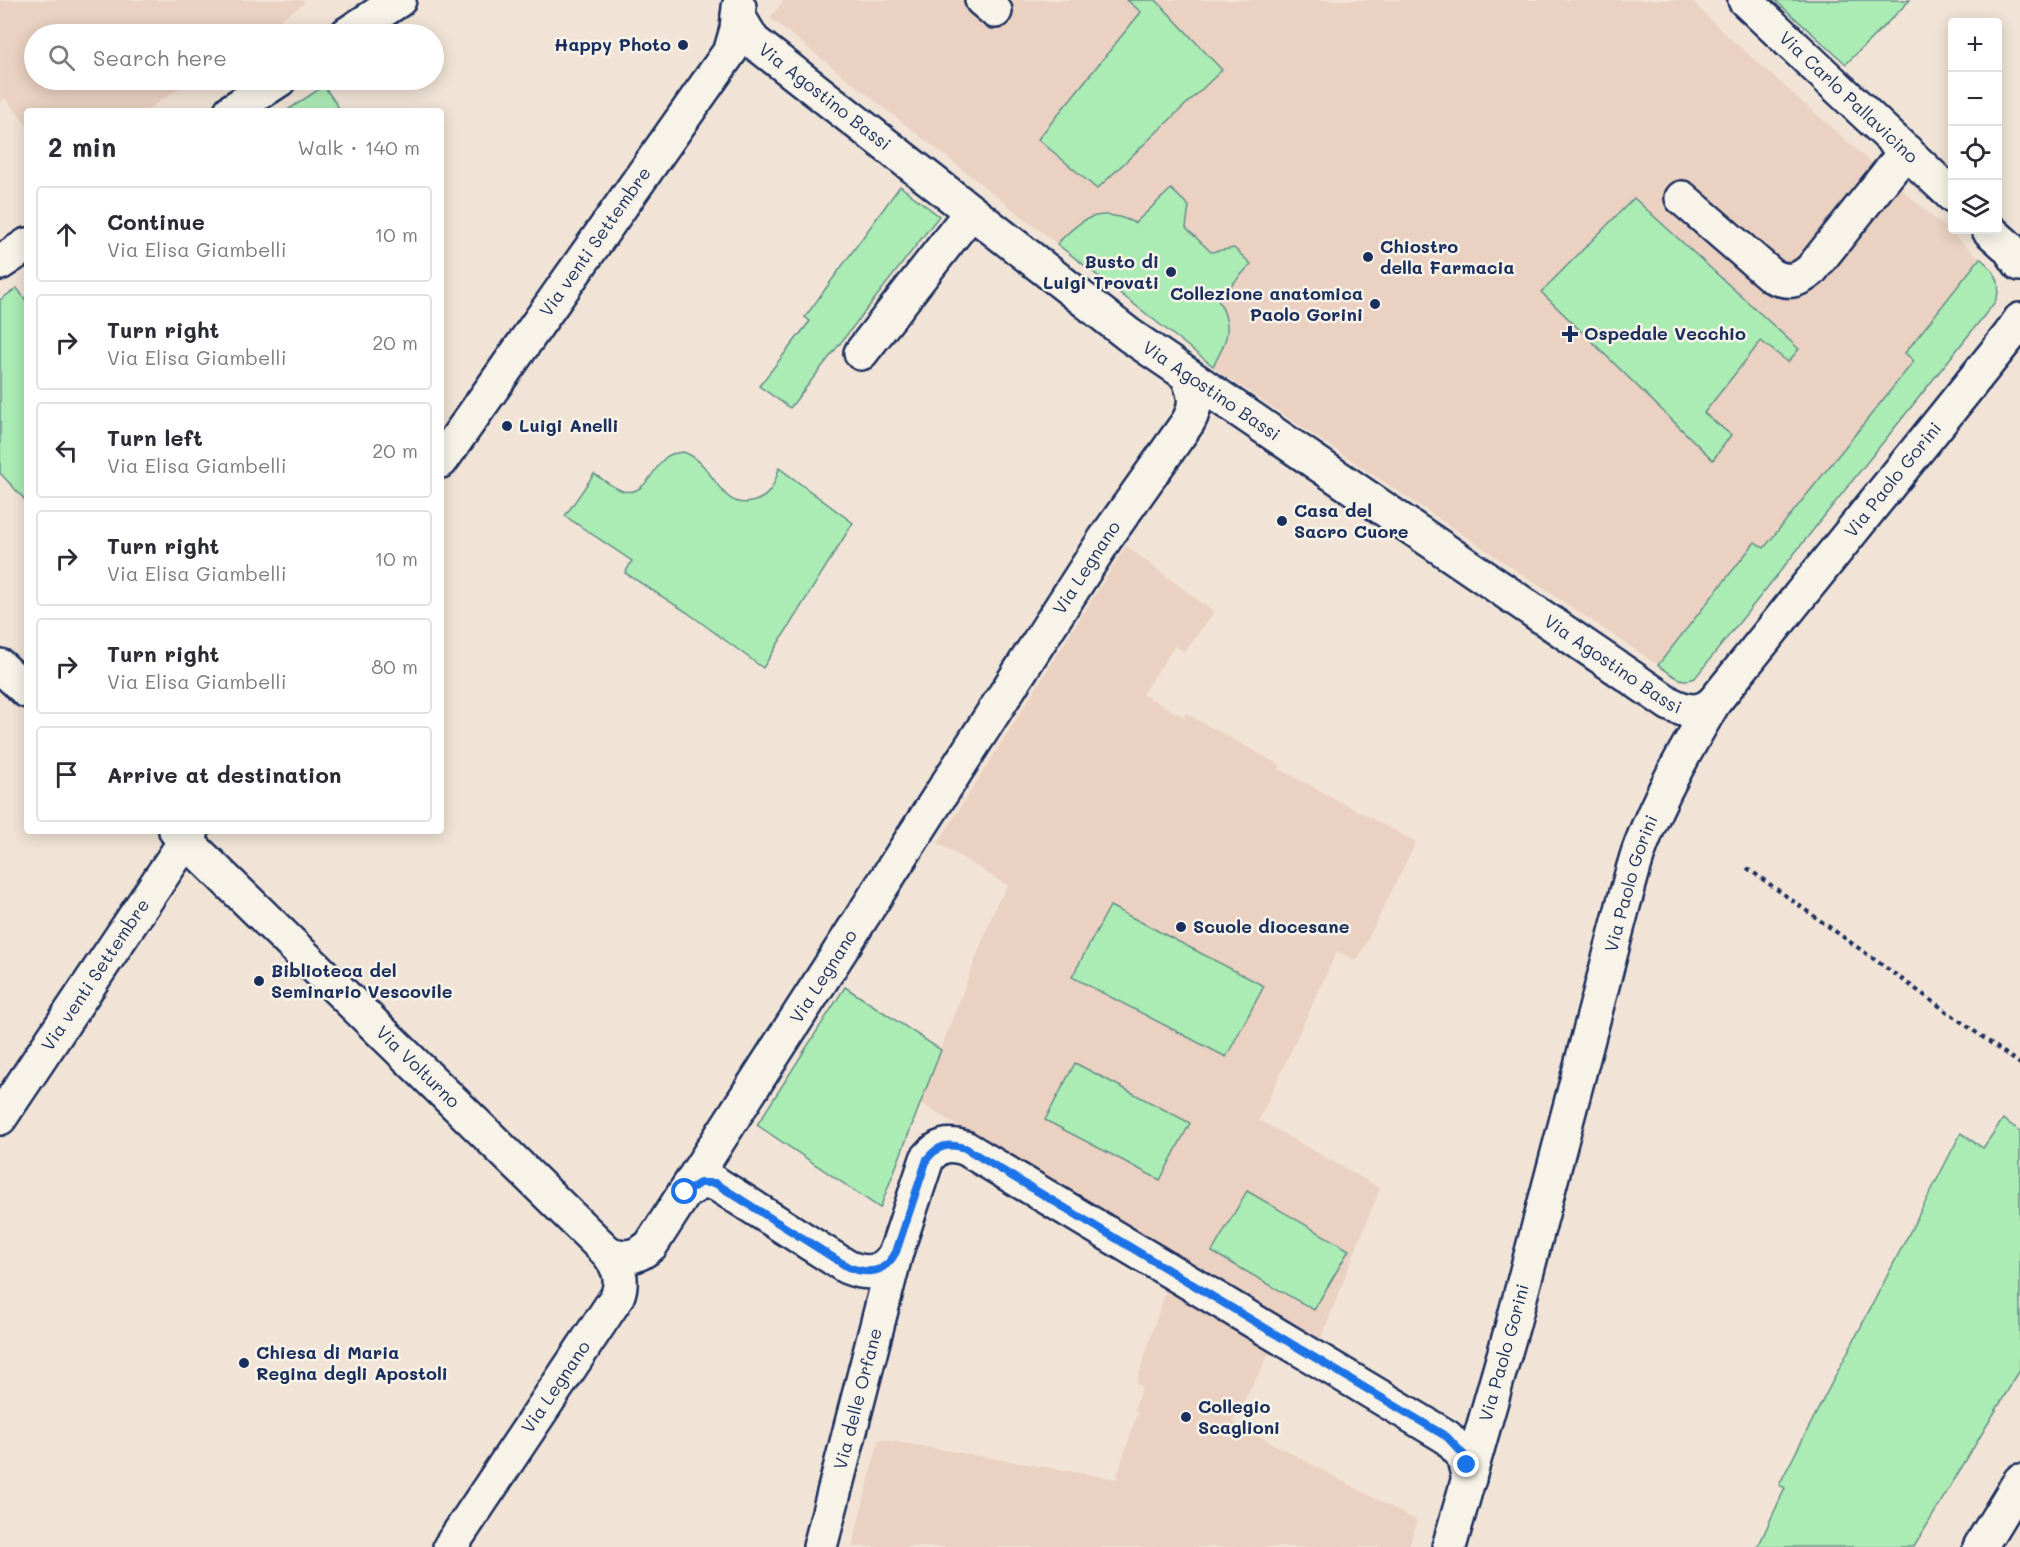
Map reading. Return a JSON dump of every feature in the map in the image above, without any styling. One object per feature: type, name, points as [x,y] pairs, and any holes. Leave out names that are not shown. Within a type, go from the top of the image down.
[{"type":"street","points":[[362,24],[399,0]]},
{"type":"street","name":"Via Carlo Pallavicino","points":[[1745,0],[1948,190]]},
{"type":"street","name":"Via Agostino Bassi","points":[[739,8],[753,41],[1129,335],[1670,704],[1690,712],[1708,708],[1714,702]]},
{"type":"street","name":"Via venti Settembre","points":[[444,457],[731,50],[739,8]]},
{"type":"street","points":[[236,108],[264,90]]},
{"type":"street","points":[[1682,198],[1772,276],[1793,281],[1802,278],[1811,270],[1906,151]]},
{"type":"street","points":[[861,353],[971,212]]},
{"type":"street","points":[[1993,234],[2008,247],[2020,264]]},
{"type":"street","points":[[0,263],[24,247]]},
{"type":"street","name":"Via Paolo Gorini","points":[[1449,1547],[1513,1324],[1641,845],[1682,757],[1714,702],[2020,320]]},
{"type":"street","name":"Via Legnano","points":[[608,1253],[623,1257],[634,1256],[651,1245],[1105,539],[1188,422],[1194,412],[1196,400],[1187,375]]},
{"type":"street","points":[[0,666],[24,689]]},
{"type":"street","name":"Via venti Settembre","points":[[0,1118],[184,834]]},
{"type":"street","name":"Via Volturno","points":[[184,834],[608,1253]]},
{"type":"street","name":"Via delle Orfane","points":[[820,1547],[896,1252],[927,1159],[934,1150],[944,1145],[965,1148],[1447,1437],[1464,1455],[1468,1479]]},
{"type":"street","points":[[685,1192],[700,1183],[715,1183],[848,1267],[860,1272],[872,1273],[882,1269],[891,1262],[896,1252]]},
{"type":"street","name":"Via Legnano","points":[[450,1547],[617,1297],[621,1288],[620,1274],[608,1253]]},
{"type":"street","points":[[1980,1547],[2020,1481]]},
{"type":"path","points":[[1747,868],[2020,1064]]},
{"type":"shaded area","points":[[0,0],[302,0],[305,3],[273,24],[24,24],[24,90],[177,90],[150,108],[24,108],[24,122],[6,98],[0,102]]},
{"type":"shaded area","name":"Ospedale Vecchio","points":[[784,0],[1691,0],[1723,32],[1948,230],[1948,234],[1952,234],[1992,269],[1999,286],[1999,293],[1995,302],[1695,678],[1682,681],[1221,373],[770,18]]},
{"type":"shaded area","name":"Scuole diocesane","points":[[1126,546],[1214,612],[1185,652],[1175,646],[1142,694],[1184,717],[1185,713],[1280,765],[1279,769],[1416,842],[1357,961],[1337,951],[1259,1120],[1380,1188],[1318,1346],[920,1103],[997,903],[1008,886],[938,843]]},
{"type":"shaded area","name":"Collegio Scaglioni","points":[[1167,1286],[1271,1350],[1233,1422],[1417,1521],[1409,1547],[852,1547],[879,1439],[1116,1479],[1138,1411],[1134,1410],[1142,1386],[1136,1384]]},
{"type":"green space","points":[[1127,0],[1156,0],[1222,70],[1097,189],[1038,139],[1141,12]]},
{"type":"green space","points":[[1775,0],[1910,0],[1846,64]]},
{"type":"green space","points":[[318,90],[327,90],[339,108],[291,108]]},
{"type":"green space","points":[[900,186],[939,216],[790,408],[759,386],[810,321],[805,317]]},
{"type":"green space","points":[[1171,189],[1189,206],[1186,228],[1211,252],[1234,248],[1251,264],[1218,300],[1226,318],[1227,334],[1213,366],[1057,244],[1075,227],[1092,217],[1111,215],[1135,223]]},
{"type":"green space","points":[[1634,198],[1799,349],[1788,362],[1761,341],[1704,413],[1731,435],[1713,460],[1541,292]]},
{"type":"green space","points":[[1980,258],[1996,277],[1999,289],[1995,302],[1695,678],[1680,679],[1658,665],[1755,542],[1764,548],[1914,361],[1905,353]]},
{"type":"green space","points":[[17,288],[24,298],[24,499],[0,473],[0,300]]},
{"type":"green space","points":[[683,452],[694,457],[733,500],[743,503],[765,496],[774,484],[779,468],[853,523],[763,668],[688,613],[625,573],[632,561],[565,516],[594,474],[619,490],[631,492],[643,486],[667,456]]},
{"type":"green space","points":[[1110,906],[1264,986],[1226,1057],[1072,977]]},
{"type":"green space","points":[[845,987],[941,1050],[880,1208],[757,1125]]},
{"type":"green space","points":[[1075,1063],[1190,1123],[1160,1180],[1045,1120]]},
{"type":"green space","points":[[2003,1119],[2020,1131],[2020,1370],[1914,1547],[1758,1547],[1785,1488],[1779,1485],[1961,1133],[1983,1148]]},
{"type":"green space","points":[[1247,1191],[1349,1250],[1314,1310],[1212,1252]]},
{"type":"place","name":"Happy Photo","points":[[683,45]]},
{"type":"place","name":"Chiostro della Farmacia","points":[[1368,257]]},
{"type":"place","name":"Busto di Luigi Trovati","points":[[1171,272]]},
{"type":"place","name":"Collezione anatomica Paolo Gorini","points":[[1375,304]]},
{"type":"place","name":"Ospedale Vecchio","points":[[1570,334]]},
{"type":"place","name":"Luigi Anelli","points":[[507,426]]},
{"type":"place","name":"Casa del Sacro Cuore","points":[[1282,521]]},
{"type":"place","name":"Scuole diocesane","points":[[1181,927]]},
{"type":"place","name":"Biblioteca del Seminario Vescovile","points":[[259,981]]},
{"type":"place","name":"Chiesa di Maria Regina degli Apostoli","points":[[244,1363]]},
{"type":"place","name":"Collegio Scaglioni","points":[[1186,1417]]},
{"type":"route","points":[[685,1192],[693,1186],[707,1182],[725,1187],[848,1267],[860,1272],[872,1273],[891,1262],[896,1252],[920,1173],[927,1159],[934,1150],[944,1145],[965,1148],[1447,1437],[1457,1445],[1467,1465]]}]
